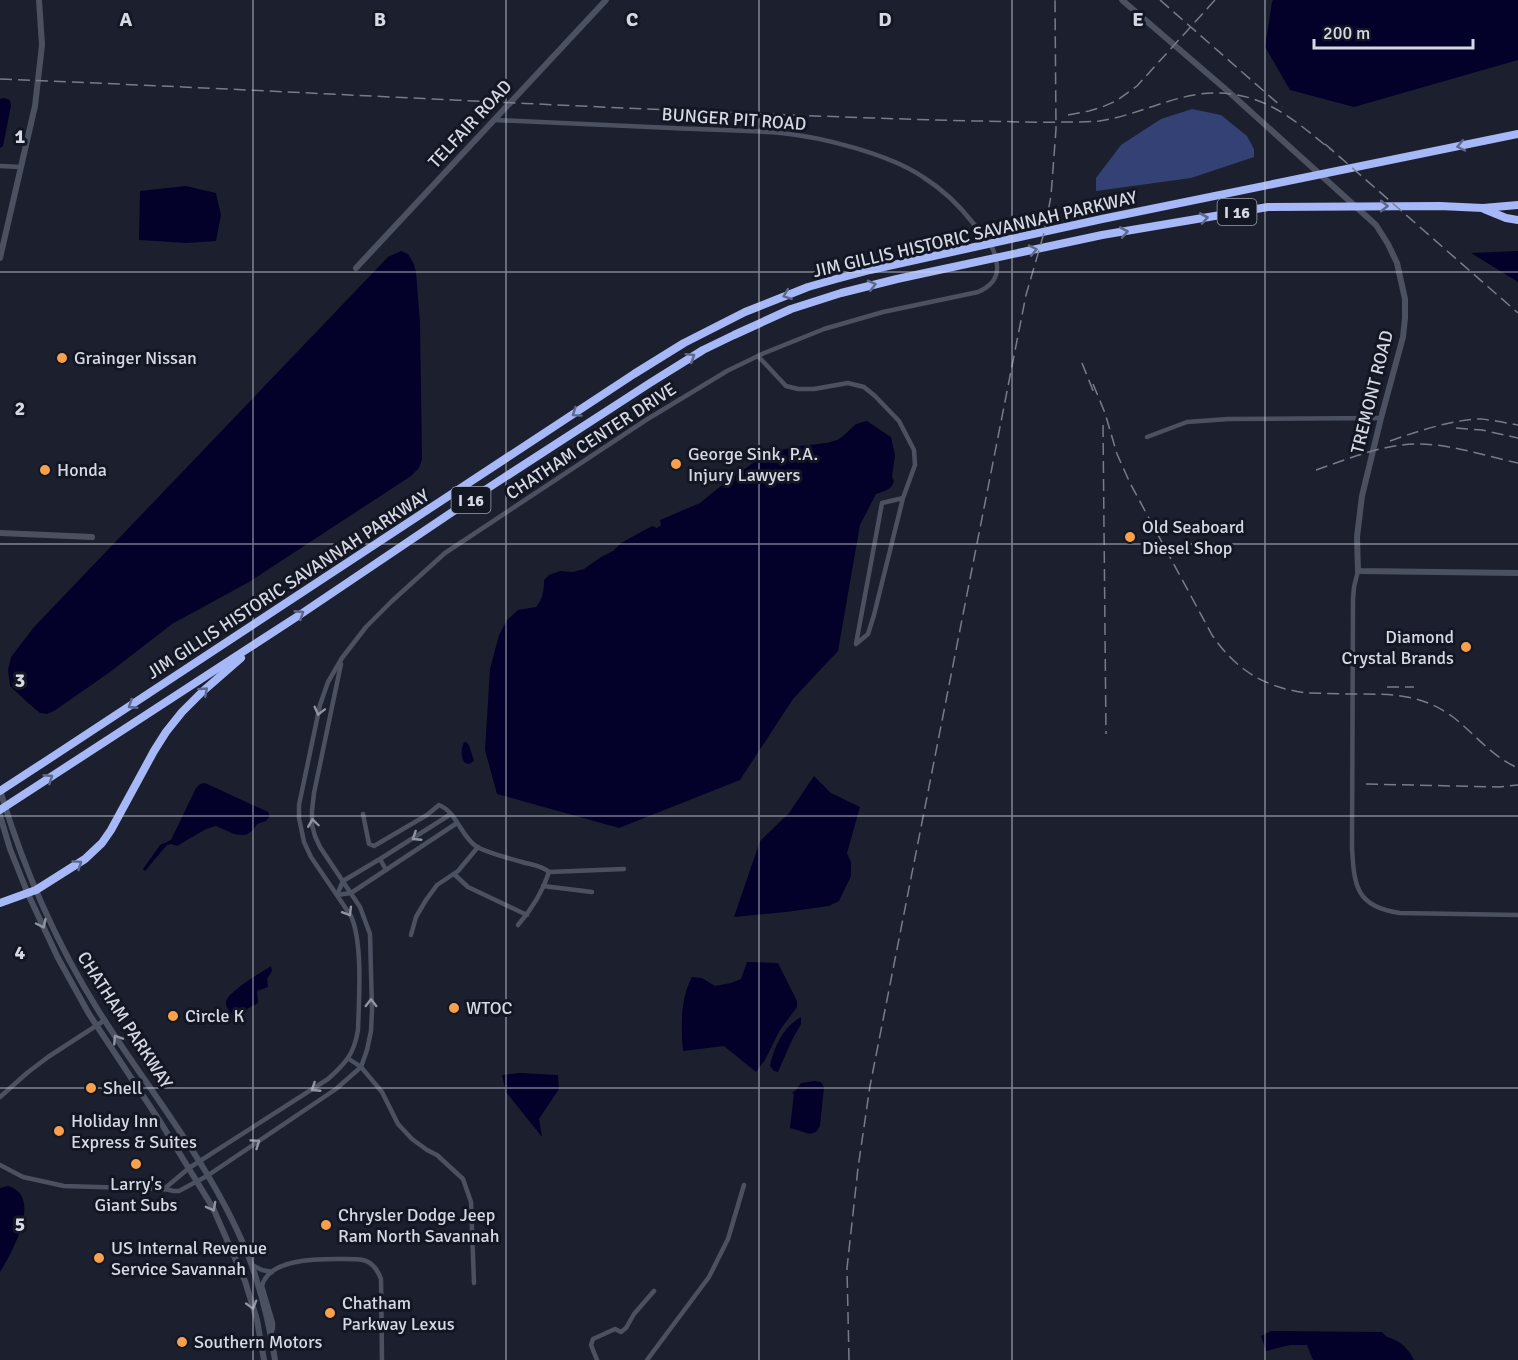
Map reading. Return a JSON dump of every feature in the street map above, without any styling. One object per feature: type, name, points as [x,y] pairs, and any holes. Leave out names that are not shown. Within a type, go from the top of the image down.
[{"type":"highway","points":[[1481,142],[1518,130]]},
{"type":"highway","name":"JIM GILLIS HISTORIC SAVANNAH PARKWAY","points":[[0,790],[634,374],[684,343],[745,312],[808,287],[870,270],[1102,219],[1518,134]]},
{"type":"highway","name":"JIM GILLIS HISTORIC SAVANNAH PARKWAY","points":[[0,810],[650,382],[703,350],[774,317],[821,299],[876,284],[1102,236],[1268,207],[1483,208],[1518,205]]},
{"type":"highway","points":[[1483,208],[1506,218],[1518,220]]},
{"type":"highway","points":[[0,903],[32,892],[85,859],[102,843],[154,751],[182,712],[238,660],[275,631]]},
{"type":"main road","points":[[0,258],[35,106],[42,45],[39,0]]},
{"type":"main road","name":"TELFAIR ROAD","points":[[356,268],[606,0]]},
{"type":"main road","name":"TREMONT ROAD","points":[[1122,0],[1239,101],[1376,225],[1397,263],[1405,299],[1403,337],[1362,496],[1357,537],[1358,571]]},
{"type":"main road","points":[[0,533],[92,537]]},
{"type":"main road","points":[[1358,571],[1518,573]]},
{"type":"main road","name":"CHATHAM PARKWAY","points":[[0,790],[9,830],[10,849],[67,957],[105,1020],[200,1162],[236,1227],[251,1264],[271,1335],[275,1360]]},
{"type":"main road","name":"CHATHAM PARKWAY","points":[[0,815],[9,830]]},
{"type":"main road","name":"CHATHAM PARKWAY","points":[[32,892],[58,958],[97,1026],[213,1208],[245,1281],[264,1360]]},
{"type":"street","name":"BUNGER PIT ROAD","points":[[495,120],[783,133],[841,144],[899,164],[921,175],[952,200],[979,230]]},
{"type":"street","points":[[0,166],[21,167]]},
{"type":"street","name":"CHATHAM CENTER DRIVE","points":[[164,1189],[189,1168],[328,1079],[349,1059],[356,1042],[358,1030],[355,924],[311,857],[304,842],[299,805],[320,705],[328,682],[342,658],[366,627],[445,553],[646,420],[727,371],[824,328],[985,289],[997,275],[997,260],[992,247],[979,230]]},
{"type":"street","points":[[758,356],[786,386],[814,390],[848,383],[864,387],[899,421],[914,450],[915,465],[903,498],[868,634],[856,644],[882,502],[903,498]]},
{"type":"street","points":[[1148,437],[1187,422],[1228,419],[1381,418]]},
{"type":"street","points":[[1358,571],[1353,599],[1352,829],[1353,872],[1356,885],[1366,901],[1383,911],[1518,915]]},
{"type":"street","name":"CHATHAM CENTER DRIVE","points":[[0,1165],[22,1177],[64,1186],[179,1191],[207,1176],[336,1089],[360,1067],[371,1031],[370,934],[351,893],[320,847],[312,825],[314,793],[342,658]]},
{"type":"street","points":[[363,814],[369,844],[374,846],[427,815],[439,805],[446,808],[467,838],[486,851],[543,867],[549,872],[624,868]]},
{"type":"street","points":[[337,895],[343,881],[451,814]]},
{"type":"street","points":[[337,895],[351,893],[457,823]]},
{"type":"street","points":[[411,934],[416,917],[437,885],[458,872],[478,847]]},
{"type":"street","points":[[380,859],[387,870]]},
{"type":"street","points":[[518,925],[527,915],[549,872]]},
{"type":"street","points":[[454,874],[468,887],[527,915]]},
{"type":"street","points":[[543,886],[592,892]]},
{"type":"street","points":[[0,1097],[48,1057],[105,1020]]},
{"type":"street","points":[[349,1059],[360,1067],[382,1092],[398,1124],[412,1139],[437,1155],[463,1179],[471,1202],[474,1283]]},
{"type":"street","points":[[647,1360],[709,1277],[728,1239],[744,1185]]},
{"type":"street","points":[[271,1335],[273,1323],[262,1286],[266,1276],[278,1268],[302,1260],[365,1260],[376,1268],[381,1279],[382,1360]]},
{"type":"street","points":[[251,1264],[261,1270],[272,1272]]},
{"type":"street","points":[[597,1360],[591,1345],[592,1339],[615,1329],[621,1332],[654,1291]]},
{"type":"shaded area","points":[[1273,0],[1518,0],[1518,60],[1354,107],[1290,90],[1265,47]]},
{"type":"shaded area","points":[[0,99],[10,100],[11,106],[3,146],[0,148]]},
{"type":"shaded area","points":[[1192,109],[1221,115],[1247,136],[1254,149],[1254,157],[1191,178],[1096,191],[1096,178],[1121,145],[1161,119]]},
{"type":"shaded area","points":[[186,186],[216,193],[221,215],[216,241],[186,243],[139,240],[140,191]]},
{"type":"shaded area","points":[[401,251],[408,254],[416,272],[420,323],[422,459],[419,468],[411,476],[249,582],[172,624],[110,672],[54,711],[47,714],[40,713],[10,686],[8,670],[11,657],[34,627],[388,257]]},
{"type":"shaded area","points":[[1518,251],[1518,282],[1471,253]]},
{"type":"shaded area","points":[[867,421],[891,437],[895,455],[892,477],[894,481],[890,488],[876,494],[860,525],[838,651],[793,699],[740,780],[619,828],[497,794],[485,750],[490,669],[499,635],[507,620],[518,610],[536,607],[543,594],[544,580],[549,575],[560,571],[573,572],[584,569],[613,551],[621,543],[652,526],[657,528],[661,525],[660,520],[700,503],[762,457],[785,449],[837,440],[856,424]]},
{"type":"shaded area","points":[[464,742],[469,745],[474,761],[469,764],[463,760]]},
{"type":"shaded area","points":[[814,776],[831,793],[860,807],[847,853],[851,862],[851,876],[839,901],[829,906],[734,917],[760,841],[789,813]]},
{"type":"shaded area","points":[[205,783],[268,812],[270,816],[266,821],[257,824],[248,834],[238,835],[216,826],[206,829],[177,846],[167,845],[145,871],[143,869],[160,845],[171,840],[196,788]]},
{"type":"shaded area","points":[[747,962],[778,963],[797,1001],[797,1007],[780,1030],[765,1060],[756,1072],[724,1046],[683,1051],[683,1004],[692,977],[702,978],[715,986],[731,983],[741,979]]},
{"type":"shaded area","points":[[271,966],[272,971],[267,979],[268,987],[257,991],[258,1003],[236,1018],[227,1006],[228,998],[238,988]]},
{"type":"shaded area","points":[[801,1017],[801,1024],[778,1072],[774,1071],[770,1066],[777,1045],[789,1026]]},
{"type":"shaded area","points":[[520,1073],[558,1075],[559,1089],[539,1119],[542,1137],[506,1092],[502,1075]]},
{"type":"shaded area","points":[[821,1082],[824,1087],[820,1126],[816,1132],[810,1134],[790,1128],[794,1094],[792,1093],[801,1083]]},
{"type":"shaded area","points":[[8,1186],[18,1192],[23,1201],[24,1213],[17,1240],[0,1272],[0,1188]]},
{"type":"shaded area","points":[[1271,1331],[1382,1332],[1404,1346],[1414,1360],[1313,1360],[1307,1345],[1290,1345],[1266,1351],[1261,1336]]},
{"type":"railway","points":[[849,1360],[847,1268],[870,1086],[1026,295],[1044,233],[1051,196],[1056,129],[1055,0]]},
{"type":"railway","points":[[1160,0],[1282,107]]},
{"type":"railway","points":[[1068,115],[1102,107],[1116,101],[1137,86],[1215,0]]},
{"type":"railway","points":[[0,79],[728,112],[1042,122],[1099,121],[1197,94],[1214,93],[1246,97],[1272,107],[1296,122],[1330,149]]},
{"type":"railway","points":[[1325,144],[1518,313]]},
{"type":"railway","points":[[1082,363],[1094,393]]},
{"type":"railway","points":[[1093,384],[1105,413],[1117,454],[1130,483],[1212,635],[1231,658],[1252,675],[1291,690],[1306,693],[1395,695],[1430,704],[1453,717],[1492,751],[1518,768]]},
{"type":"railway","points":[[1390,441],[1459,421],[1486,419],[1518,425]]},
{"type":"railway","points":[[1103,425],[1106,734]]},
{"type":"railway","points":[[1456,428],[1482,430],[1518,438]]},
{"type":"railway","points":[[1316,470],[1377,450],[1414,444],[1453,448],[1518,463]]},
{"type":"railway","points":[[1387,687],[1414,687]]},
{"type":"railway","points":[[1366,784],[1499,787],[1518,785]]},
{"type":"place","name":"Grainger Nissan","points":[[62,358]]},
{"type":"place","name":"George Sink, P.A. Injury Lawyers","points":[[676,464]]},
{"type":"place","name":"Honda","points":[[45,470]]},
{"type":"place","name":"Old Seaboard Diesel Shop","points":[[1130,537]]},
{"type":"place","name":"Diamond Crystal Brands","points":[[1466,647]]},
{"type":"place","name":"WTOC","points":[[454,1008]]},
{"type":"place","name":"Circle K","points":[[173,1016]]},
{"type":"place","name":"Shell","points":[[91,1088]]},
{"type":"place","name":"Holiday Inn Express & Suites","points":[[59,1131]]},
{"type":"place","name":"Larry's Giant Subs","points":[[136,1164]]},
{"type":"place","name":"Chrysler Dodge Jeep Ram North Savannah","points":[[326,1225]]},
{"type":"place","name":"US Internal Revenue Service Savannah","points":[[99,1258]]},
{"type":"place","name":"Chatham Parkway Lexus","points":[[330,1313]]},
{"type":"place","name":"Southern Motors","points":[[182,1342]]}]
